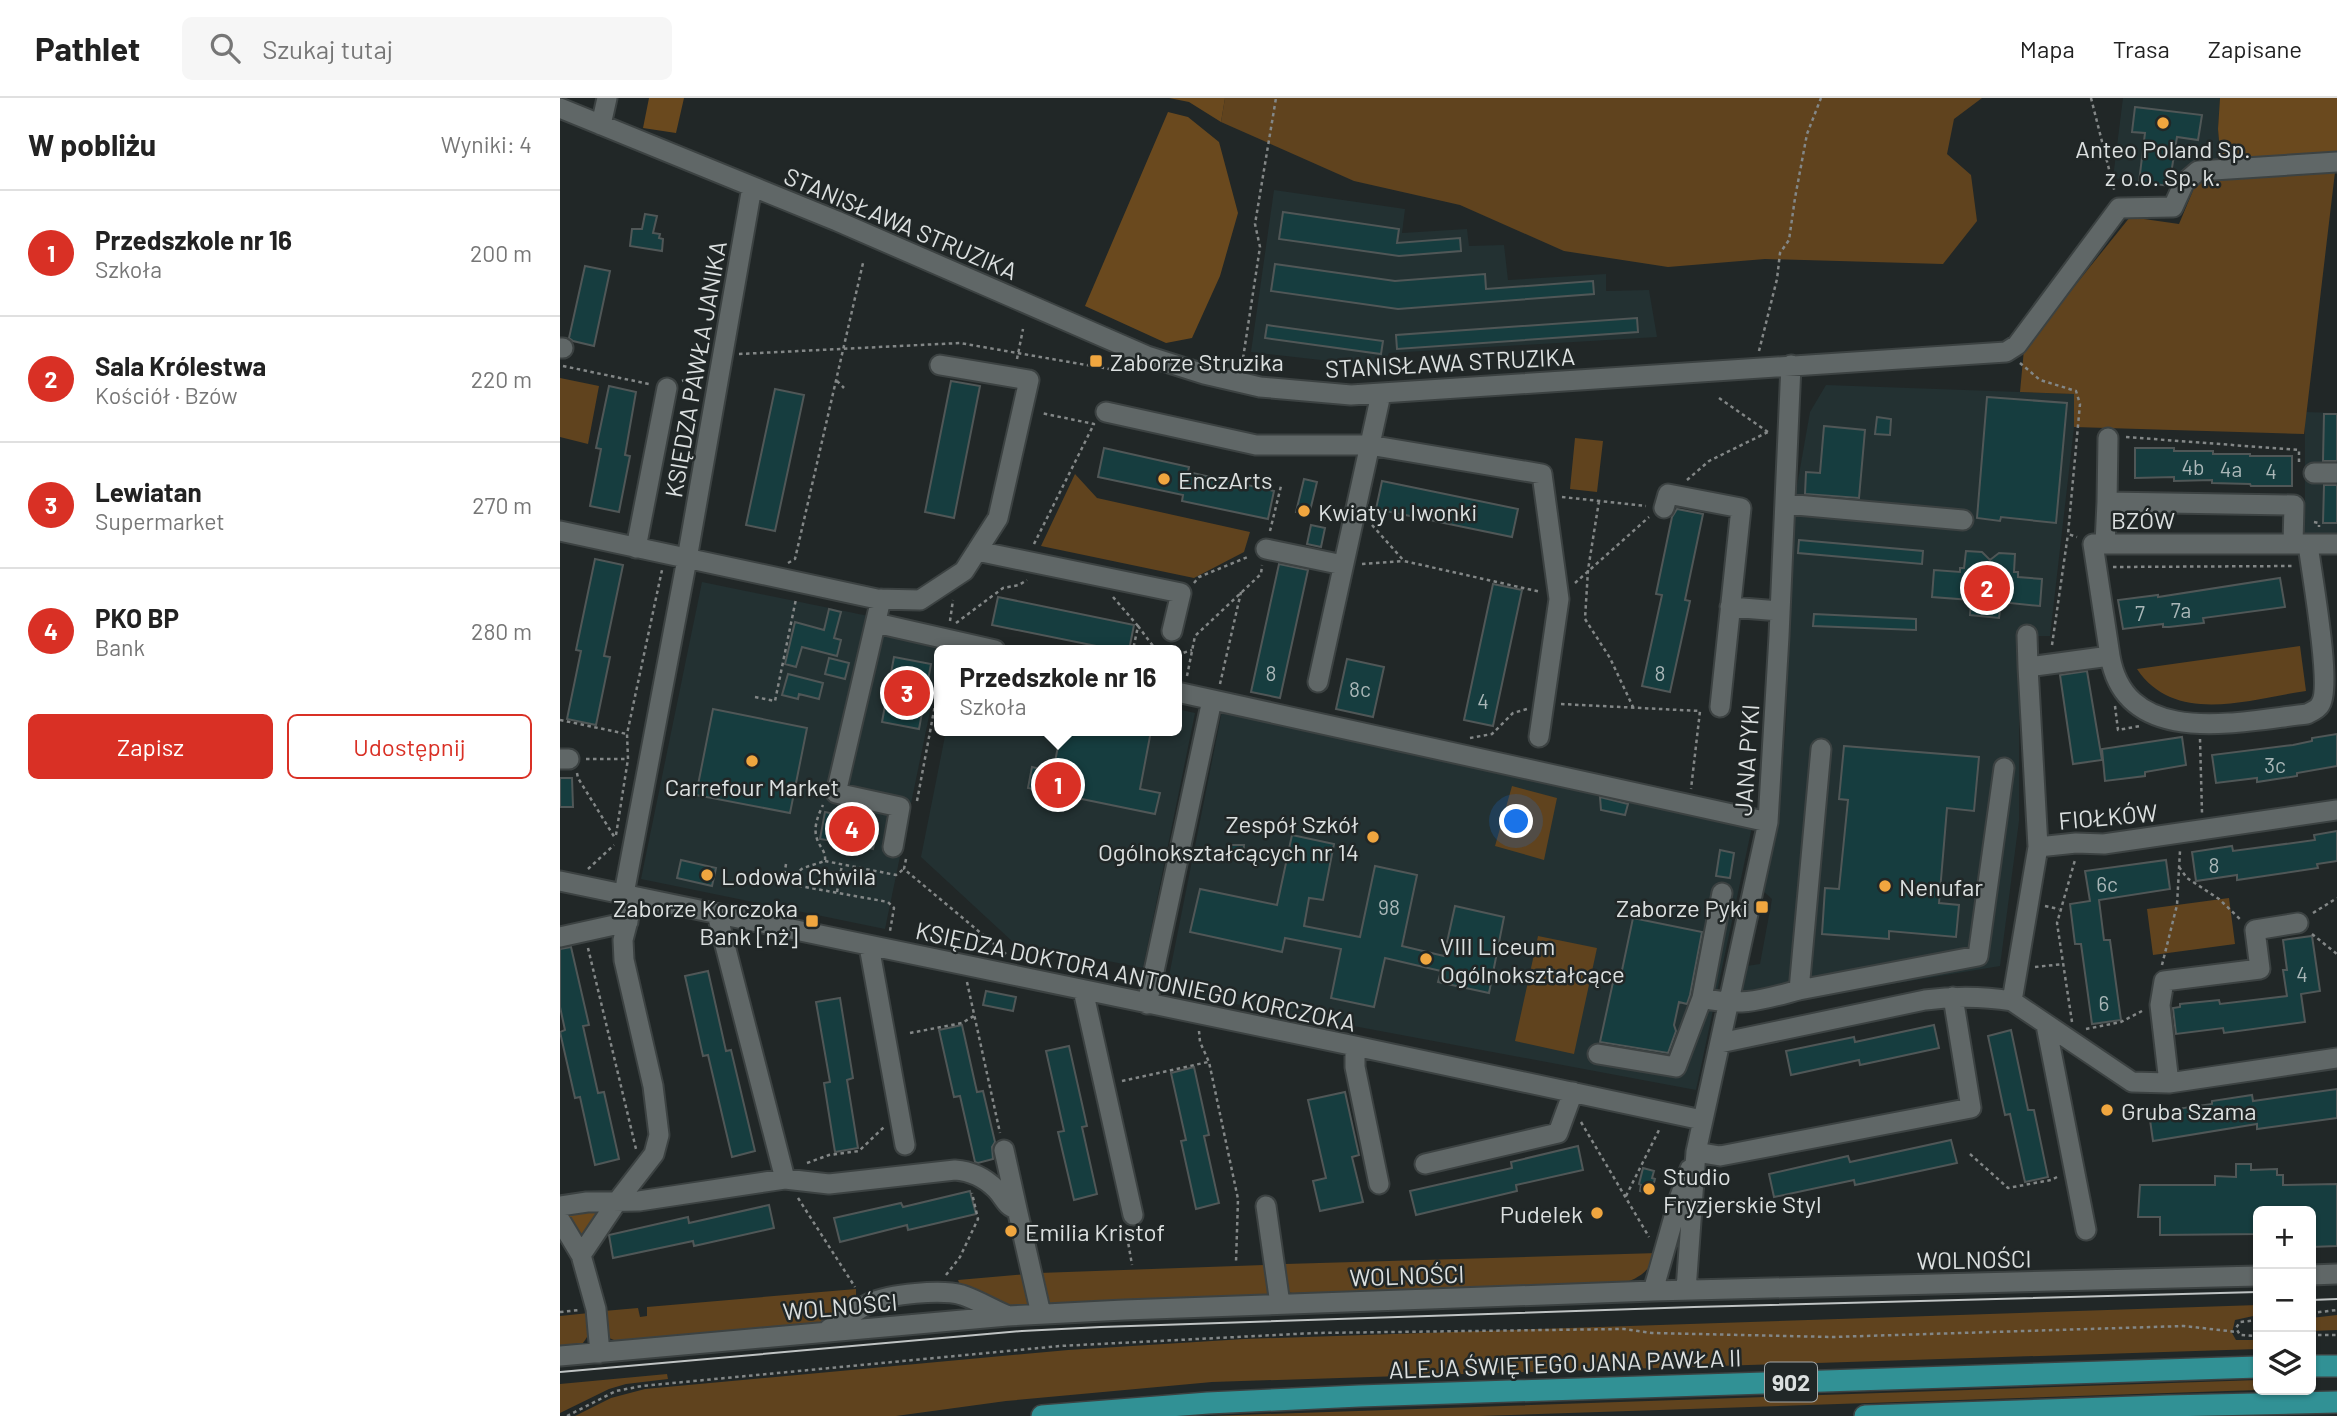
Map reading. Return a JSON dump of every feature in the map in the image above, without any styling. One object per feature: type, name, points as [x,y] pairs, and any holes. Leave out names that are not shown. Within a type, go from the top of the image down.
[{"type":"main road","name":"ALEJA ŚWIĘTEGO JANA PAWŁA II","points":[[1042,1416],[1208,1402],[1324,1397],[2253,1367]]},
{"type":"main road","points":[[1865,1416],[2331,1402]]},
{"type":"street","points":[[601,125],[607,98]]},
{"type":"street","name":"STANISŁAWA STRUZIKA","points":[[560,108],[848,226],[1147,356],[1239,382],[1287,391],[1381,394],[2011,349]]},
{"type":"street","points":[[2011,349],[2119,208],[2173,207],[2184,183],[2198,171],[2337,162]]},
{"type":"street","name":"KSIĘDZA PAWŁA JANIKA","points":[[581,1255],[654,1154],[659,1135],[653,1086],[624,960],[623,940],[751,187]]},
{"type":"street","points":[[560,531],[881,599],[920,600],[964,571],[998,518],[1029,380],[940,365]]},
{"type":"street","name":"JANA PYKI","points":[[1686,1290],[1696,1152],[1768,822],[1791,365]]},
{"type":"street","points":[[636,548],[667,388]]},
{"type":"street","points":[[1318,682],[1381,394]]},
{"type":"street","points":[[1106,412],[1256,445],[1369,444],[1542,474],[1558,593],[1537,707],[1539,737]]},
{"type":"street","points":[[2099,544],[2107,502],[2108,438]]},
{"type":"street","points":[[2306,468],[2337,473]]},
{"type":"street","points":[[1666,501],[1741,508],[1720,706]]},
{"type":"street","points":[[2107,502],[2294,505],[2300,544]]},
{"type":"street","points":[[1785,504],[1963,520]]},
{"type":"street","name":"BZÓW","points":[[2300,544],[2330,658],[2320,705],[2307,714],[2202,725],[2179,723],[2155,716],[2137,704],[2122,688],[2113,674],[2110,656],[2096,567],[2099,544],[2300,544],[2337,544]]},
{"type":"street","points":[[1266,549],[1343,565]]},
{"type":"street","points":[[977,551],[1181,593],[1172,631]]},
{"type":"street","points":[[881,599],[836,793],[900,807],[900,851]]},
{"type":"street","points":[[1730,607],[1780,611]]},
{"type":"street","points":[[876,623],[973,645]]},
{"type":"street","points":[[2027,635],[2038,847]]},
{"type":"street","points":[[2028,667],[2110,656]]},
{"type":"street","points":[[1182,692],[1768,822]]},
{"type":"street","points":[[1147,1003],[1214,700]]},
{"type":"street","points":[[1800,990],[1821,749]]},
{"type":"street","points":[[1702,998],[1729,1004],[1757,1001],[1800,990],[1978,956],[2004,768]]},
{"type":"street","name":"FIOŁKÓW","points":[[2012,1001],[2038,847],[2076,843],[2104,844],[2337,810]]},
{"type":"street","name":"KSIĘDZA DOKTORA ANTONIEGO KORCZOKA","points":[[560,881],[1354,1046],[1571,1097],[1702,1120]]},
{"type":"street","points":[[1598,1054],[1676,1067],[1702,998],[1722,893]]},
{"type":"street","points":[[717,914],[785,1179]]},
{"type":"street","points":[[560,937],[628,922]]},
{"type":"street","points":[[2169,1083],[2162,989],[2260,969],[2255,930],[2298,923]]},
{"type":"street","points":[[869,946],[905,1145]]},
{"type":"street","points":[[1083,990],[1133,1215]]},
{"type":"street","points":[[1696,1152],[1720,1156],[1971,1108],[1953,996]]},
{"type":"street","points":[[1720,1043],[1953,996],[2012,1001],[2132,1082],[2169,1083],[2337,1058]]},
{"type":"street","points":[[2046,1025],[2086,1230]]},
{"type":"street","points":[[1354,1046],[1355,1067],[1379,1184]]},
{"type":"street","points":[[1425,1164],[1558,1133],[1571,1097]]},
{"type":"street","points":[[1004,1150],[1041,1314]]},
{"type":"street","name":"JANA PYKI","points":[[1653,1291],[1679,1199],[1696,1152]]},
{"type":"street","points":[[560,1206],[587,1202],[616,1203],[785,1179],[829,1184],[965,1171],[996,1189],[1011,1208],[1017,1209]]},
{"type":"street","points":[[1266,1206],[1280,1304]]},
{"type":"street","points":[[560,1220],[581,1255],[596,1309],[600,1353]]},
{"type":"street","points":[[2316,1275],[2337,1275]]},
{"type":"street","name":"WOLNOŚCI","points":[[560,1356],[1041,1314],[1653,1291],[2253,1276]]},
{"type":"street","points":[[826,1332],[871,1303],[890,1297],[944,1293],[961,1295],[1007,1316]]},
{"type":"path","points":[[1239,382],[1260,247],[1255,223],[1276,98]]},
{"type":"path","points":[[1755,368],[1777,279],[1780,253],[1790,240],[1807,134],[1821,98]]},
{"type":"path","points":[[2091,98],[2119,208]]},
{"type":"path","points":[[780,568],[795,559],[863,262]]},
{"type":"path","points":[[1013,377],[1023,329]]},
{"type":"path","points":[[561,354],[667,388],[721,360],[843,348],[960,343],[1115,370]]},
{"type":"path","points":[[2011,349],[2040,380],[2076,391],[2080,404],[2068,534],[2049,664]]},
{"type":"path","points":[[836,379],[845,388]]},
{"type":"path","points":[[1343,565],[1404,561],[1550,594],[1566,592],[1709,461],[1769,432],[1719,398]]},
{"type":"path","points":[[949,601],[954,597],[949,630],[1003,588],[1020,585],[1031,578],[1019,576],[1094,424],[1037,412]]},
{"type":"path","points":[[2108,438],[2115,436],[2299,450],[2306,468]]},
{"type":"path","points":[[1182,685],[1195,636],[1261,573],[1281,486]]},
{"type":"path","points":[[1572,499],[1666,501]]},
{"type":"path","points":[[1599,501],[1588,570],[1585,619],[1609,658],[1633,707]]},
{"type":"path","points":[[1355,507],[1404,561]]},
{"type":"path","points":[[2068,534],[2099,544]]},
{"type":"path","points":[[1196,582],[1199,577],[1266,549]]},
{"type":"path","points":[[612,855],[628,759],[627,734],[665,554]]},
{"type":"path","points":[[2096,567],[2302,566]]},
{"type":"path","points":[[755,697],[775,701],[797,592]]},
{"type":"path","points":[[1214,700],[1241,592]]},
{"type":"path","points":[[1124,597],[1111,594],[1152,645]]},
{"type":"path","points":[[1134,645],[1138,626]]},
{"type":"path","points":[[1182,653],[1192,650]]},
{"type":"path","points":[[1567,704],[1700,711],[1689,804]]},
{"type":"path","points":[[1528,720],[1537,707]]},
{"type":"path","points":[[1465,739],[1492,734],[1513,713],[1537,707]]},
{"type":"path","points":[[917,803],[934,711]]},
{"type":"path","points":[[560,720],[627,734]]},
{"type":"path","points":[[2202,725],[2199,746],[2202,830]]},
{"type":"path","points":[[615,838],[571,762],[628,759]]},
{"type":"path","points":[[825,861],[825,853],[815,833],[817,820],[825,800],[836,793]]},
{"type":"path","points":[[2084,1030],[2131,1019],[2162,989],[2162,962],[2177,905],[2181,834]]},
{"type":"path","points":[[586,871],[614,845]]},
{"type":"path","points":[[900,851],[904,869],[1006,954]]},
{"type":"path","points":[[2073,1026],[2057,923],[2075,859]]},
{"type":"path","points":[[783,883],[803,868],[825,861],[896,875],[904,869]]},
{"type":"path","points":[[783,883],[786,864]]},
{"type":"path","points":[[837,893],[842,864]]},
{"type":"path","points":[[2179,867],[2187,878],[2219,900],[2246,926],[2255,930]]},
{"type":"path","points":[[783,883],[888,902],[894,908],[890,934]]},
{"type":"path","points":[[2337,898],[2298,923],[2337,954]]},
{"type":"path","points":[[2039,905],[2059,909]]},
{"type":"path","points":[[584,931],[641,1171]]},
{"type":"path","points":[[2028,967],[2063,964]]},
{"type":"path","points":[[965,965],[1004,1150]]},
{"type":"path","points":[[910,1034],[962,1023],[974,1016]]},
{"type":"path","points":[[1199,1031],[1200,1042],[1209,1062],[1238,1199],[1237,1262]]},
{"type":"path","points":[[1104,1085],[1209,1062]]},
{"type":"path","points":[[1571,1097],[1650,1239]]},
{"type":"path","points":[[855,1287],[785,1179],[790,1170],[829,1155],[859,1150],[888,1124]]},
{"type":"path","points":[[1626,1198],[1663,1124]]},
{"type":"path","points":[[1970,1154],[2008,1188],[2051,1180],[2063,1174]]},
{"type":"path","points":[[944,1278],[960,1257],[978,1219],[969,1177],[965,1171]]},
{"type":"path","points":[[2316,1312],[2337,1310]]},
{"type":"path","points":[[2237,1332],[2237,1324],[2253,1321]]},
{"type":"path","points":[[567,1416],[616,1391],[699,1379],[1060,1346],[1261,1336],[1624,1329],[1652,1333],[1832,1337],[2185,1326],[2253,1336]]},
{"type":"path","points":[[2316,1335],[2337,1335]]},
{"type":"shaded area","points":[[649,98],[684,98],[676,133],[643,128]]},
{"type":"shaded area","points":[[1169,98],[1225,98],[1221,122],[1189,102]]},
{"type":"shaded area","points":[[1225,98],[1982,98],[1954,119],[1947,154],[1971,175],[1977,221],[1943,264],[1765,259],[1668,267],[1564,251],[1460,205],[1354,181],[1221,122]]},
{"type":"shaded area","points":[[2123,98],[2220,98],[2218,129],[2221,164],[2178,187],[2113,178]]},
{"type":"shaded area","points":[[2220,98],[2337,98],[2337,157],[2221,164],[2218,129]]},
{"type":"shaded area","points":[[1168,112],[1188,117],[1219,142],[1238,213],[1220,276],[1192,338],[1166,343],[1085,306]]},
{"type":"shaded area","points":[[2335,172],[2304,434],[2074,427],[2074,394],[2020,392],[2024,349],[2130,217],[2179,224],[2197,181]]},
{"type":"shaded area","points":[[1274,190],[1405,209],[1402,233],[1467,229],[1469,246],[1504,245],[1508,280],[1606,274],[1606,291],[1649,290],[1657,337],[1389,353],[1383,367],[1251,352]]},
{"type":"shaded area","points":[[560,378],[599,386],[588,444],[560,437]]},
{"type":"shaded area","points":[[1826,385],[2074,394],[2074,427],[2050,636],[2019,636],[2019,821],[2000,966],[1741,1009],[1742,986],[1747,966],[1760,964],[1772,899],[1762,890],[1778,821],[1786,724],[1795,497],[1810,412]]},
{"type":"shaded area","points":[[2305,412],[2337,413],[2337,536],[2305,536]]},
{"type":"shaded area","points":[[1575,438],[1603,441],[1597,492],[1570,489]]},
{"type":"shaded area","points":[[1075,474],[1097,498],[1250,532],[1244,552],[1194,578],[1041,546]]},
{"type":"shaded area","points":[[702,582],[947,632],[944,645],[934,645],[934,692],[885,929],[641,879]]},
{"type":"shaded area","points":[[2300,646],[2306,691],[2238,703],[2192,703],[2172,698],[2153,687],[2137,669]]},
{"type":"shaded area","name":"Zespół Szkół Ogólnokształcących nr 14","points":[[1223,706],[1753,822],[1696,1090],[1166,991]]},
{"type":"shaded area","points":[[1182,710],[1195,713],[1143,968],[1013,942],[921,857],[945,736],[1182,736]]},
{"type":"shaded area","points":[[1512,786],[1557,798],[1544,860],[1495,846]]},
{"type":"shaded area","points":[[2229,898],[2235,944],[2153,955],[2147,909]]},
{"type":"shaded area","points":[[1538,936],[1597,948],[1574,1054],[1515,1041]]},
{"type":"shaded area","points":[[599,1211],[583,1237],[579,1238],[569,1220],[569,1213]]},
{"type":"shaded area","points":[[1658,1253],[1643,1273],[1620,1284],[1293,1293],[1284,1292],[1280,1267],[1285,1264]]},
{"type":"shaded area","points":[[1268,1266],[1272,1294],[1049,1304],[1036,1276],[1039,1273]]},
{"type":"shaded area","points":[[1026,1274],[1033,1304],[1007,1307],[960,1285],[958,1280]]},
{"type":"shaded area","points":[[856,1289],[856,1298],[822,1324],[619,1342],[609,1338],[604,1311],[638,1308],[640,1317],[647,1316],[647,1307]]},
{"type":"shaded area","points":[[2253,1305],[2253,1316],[2235,1320],[2232,1333],[2236,1340],[2253,1340],[2253,1349],[1212,1382],[1006,1401],[896,1416],[575,1416],[611,1398],[645,1389],[1068,1350],[1244,1339]]},
{"type":"shaded area","points":[[589,1313],[590,1330],[587,1338],[581,1345],[560,1347],[560,1316]]},
{"type":"shaded area","points":[[2337,1315],[2337,1330],[2316,1331],[2316,1317]]},
{"type":"shaded area","points":[[667,1374],[668,1379],[609,1389],[560,1413],[560,1384]]},
{"type":"shaded area","points":[[2253,1380],[2253,1390],[1480,1416],[1210,1416]]},
{"type":"building","points":[[2135,107],[2202,115],[2198,140],[2177,137],[2169,186],[2139,182],[2145,133],[2132,132]]},
{"type":"building","points":[[1283,212],[1399,229],[1397,243],[1460,238],[1461,251],[1399,256],[1279,239]]},
{"type":"building","points":[[645,214],[657,216],[653,233],[660,234],[659,238],[663,239],[662,251],[630,246],[632,229],[642,229]]},
{"type":"building","points":[[1275,264],[1395,281],[1485,274],[1486,289],[1593,281],[1594,294],[1398,309],[1271,291]]},
{"type":"building","points":[[585,266],[610,271],[594,346],[569,338]]},
{"type":"building","points":[[1637,318],[1638,332],[1397,349],[1396,335]]},
{"type":"building","points":[[1267,325],[1383,341],[1381,354],[1265,338]]},
{"type":"building","points":[[951,381],[980,386],[954,518],[925,512]]},
{"type":"building","points":[[609,386],[636,392],[625,455],[630,456],[619,512],[590,506],[601,449],[596,448]]},
{"type":"building","points":[[775,389],[804,395],[775,531],[746,525]]},
{"type":"building","points":[[1987,397],[2067,403],[2056,523],[2001,517],[2000,521],[1977,518]]},
{"type":"building","points":[[2324,414],[2337,414],[2337,461],[2323,461]]},
{"type":"building","points":[[1877,417],[1891,419],[1890,435],[1875,434]]},
{"type":"building","points":[[1824,426],[1865,430],[1859,498],[1805,494],[1806,472],[1820,473]]},
{"type":"building","points":[[1104,448],[1189,467],[1188,472],[1274,491],[1268,519],[1182,501],[1183,495],[1098,477]]},
{"type":"building","points":[[2135,448],[2174,448],[2174,451],[2213,451],[2213,454],[2250,456],[2292,456],[2292,486],[2251,486],[2212,483],[2212,480],[2174,481],[2174,477],[2135,478]]},
{"type":"building","points":[[1304,479],[1317,482],[1309,515],[1296,512]]},
{"type":"building","points":[[1382,481],[1518,509],[1512,537],[1376,509]]},
{"type":"building","points":[[2324,485],[2337,485],[2337,523],[2323,523]]},
{"type":"building","points":[[1677,509],[1703,514],[1685,600],[1690,601],[1670,692],[1642,686],[1662,595],[1656,594],[1672,517]]},
{"type":"building","points":[[1311,525],[1325,528],[1321,547],[1307,544]]},
{"type":"building","points":[[1799,540],[1923,551],[1922,564],[1798,553]]},
{"type":"building","points":[[1966,551],[1982,552],[1990,560],[1999,553],[2015,554],[2014,572],[2018,572],[2018,577],[2042,579],[2040,606],[2001,602],[1999,618],[1970,615],[1971,600],[1932,597],[1934,570],[1960,572],[1960,568],[1964,568]]},
{"type":"building","points":[[595,559],[623,565],[604,656],[610,657],[596,725],[567,719],[581,651],[576,650]]},
{"type":"building","points":[[1279,564],[1308,570],[1280,698],[1251,692]]},
{"type":"building","points":[[2280,578],[2285,607],[2203,618],[2204,623],[2123,629],[2118,600],[2158,597]]},
{"type":"building","points":[[1493,584],[1522,590],[1493,726],[1464,720]]},
{"type":"building","points":[[998,597],[1134,625],[1130,645],[1091,645],[992,625]]},
{"type":"building","points":[[829,609],[841,612],[834,638],[841,640],[837,656],[802,647],[796,667],[785,664],[795,622],[824,630]]},
{"type":"building","points":[[1814,614],[1916,619],[1916,630],[1813,626]]},
{"type":"building","points":[[894,657],[931,664],[919,729],[882,722]]},
{"type":"building","points":[[829,658],[849,663],[845,679],[825,674]]},
{"type":"building","points":[[1347,659],[1384,667],[1373,717],[1336,709]]},
{"type":"building","points":[[2087,671],[2102,760],[2073,764],[2060,675]]},
{"type":"building","points":[[788,674],[823,683],[819,699],[799,694],[798,699],[782,695]]},
{"type":"building","name":"Carrefour Market","points":[[713,709],[807,728],[790,813],[696,795]]},
{"type":"building","points":[[2337,734],[2337,766],[2257,782],[2257,778],[2216,783],[2212,755],[2293,745],[2312,741],[2312,738]]},
{"type":"building","points":[[1060,736],[1150,736],[1140,789],[1160,793],[1155,814],[1028,788],[1032,767],[1053,772]]},
{"type":"building","points":[[2182,737],[2186,765],[2145,772],[2145,776],[2105,781],[2102,749]]},
{"type":"building","points":[[1844,746],[1979,757],[1974,811],[1947,808],[1939,903],[1959,905],[1956,937],[1889,931],[1889,939],[1822,934],[1825,888],[1839,889],[1848,800],[1839,799]]},
{"type":"building","points":[[560,778],[572,778],[573,807],[560,807]]},
{"type":"building","points":[[1600,797],[1628,804],[1625,815],[1601,810]]},
{"type":"building","points":[[825,812],[878,823],[873,849],[860,846],[859,851],[832,845],[833,841],[820,839]]},
{"type":"building","points":[[2337,831],[2337,861],[2317,864],[2318,868],[2237,880],[2237,875],[2196,881],[2192,852],[2232,846],[2233,851],[2315,840],[2314,835]]},
{"type":"building","points":[[1292,835],[1334,844],[1323,900],[1309,898],[1304,926],[1360,937],[1375,866],[1417,875],[1402,946],[1444,956],[1455,906],[1504,917],[1489,993],[1438,982],[1441,971],[1385,958],[1374,1007],[1331,998],[1341,949],[1285,938],[1282,952],[1190,932],[1200,889],[1277,905]]},
{"type":"building","points":[[1231,845],[1244,845],[1243,858],[1231,858]]},
{"type":"building","points":[[1720,850],[1734,853],[1730,878],[1716,876]]},
{"type":"building","points":[[681,860],[716,868],[712,886],[677,878]]},
{"type":"building","points":[[2166,860],[2170,889],[2099,900],[2104,940],[2110,940],[2121,1020],[2092,1024],[2081,944],[2075,944],[2070,904],[2090,901],[2085,871]]},
{"type":"building","points":[[1633,918],[1702,932],[1690,995],[1687,1004],[1679,1002],[1674,1025],[1676,1031],[1668,1053],[1600,1042],[1615,973],[1621,975]]},
{"type":"building","points":[[2312,936],[2320,991],[2301,994],[2305,1022],[2224,1033],[2223,1028],[2176,1034],[2173,1008],[2180,1007],[2180,1004],[2219,1000],[2220,1004],[2287,996],[2283,970],[2287,970],[2283,940]]},
{"type":"building","points":[[571,947],[589,1025],[583,1026],[598,1093],[604,1092],[619,1159],[595,1165],[580,1097],[575,1098],[560,1032],[565,1030],[560,1007],[560,949]]},
{"type":"building","points":[[708,971],[726,1051],[731,1050],[755,1151],[732,1157],[708,1055],[703,1056],[685,976]]},
{"type":"building","points":[[986,991],[1016,997],[1013,1011],[983,1005]]},
{"type":"building","points":[[840,998],[853,1078],[847,1080],[858,1148],[835,1152],[824,1083],[830,1082],[816,1002]]},
{"type":"building","points":[[962,1025],[977,1092],[983,1091],[995,1142],[992,1147],[993,1159],[978,1163],[975,1162],[960,1096],[954,1097],[939,1030]]},
{"type":"building","points":[[1934,1025],[1939,1048],[1860,1065],[1859,1060],[1791,1075],[1786,1051],[1854,1037],[1855,1042]]},
{"type":"building","points":[[2011,1030],[2028,1110],[2034,1110],[2048,1177],[2025,1182],[2010,1114],[2005,1115],[1988,1036]]},
{"type":"building","points":[[1069,1046],[1087,1126],[1082,1127],[1097,1194],[1074,1200],[1058,1132],[1064,1131],[1046,1051]]},
{"type":"building","points":[[1194,1067],[1209,1135],[1204,1136],[1219,1203],[1196,1209],[1181,1141],[1186,1140],[1171,1073]]},
{"type":"building","points":[[2337,1089],[2337,1118],[2257,1129],[2257,1124],[2153,1141],[2149,1113],[2252,1095],[2253,1101]]},
{"type":"building","points":[[1345,1092],[1359,1155],[1352,1157],[1363,1202],[1320,1211],[1313,1181],[1326,1178],[1308,1100]]},
{"type":"building","points":[[1951,1140],[1957,1163],[1855,1185],[1854,1180],[1774,1197],[1769,1174],[1848,1156],[1850,1162]]},
{"type":"building","points":[[1578,1146],[1583,1170],[1516,1185],[1517,1191],[1416,1215],[1410,1191],[1512,1168],[1511,1162]]},
{"type":"building","points":[[2236,1164],[2251,1164],[2251,1170],[2277,1169],[2277,1175],[2283,1175],[2283,1185],[2337,1184],[2337,1246],[2316,1247],[2316,1206],[2253,1206],[2253,1234],[2160,1235],[2160,1217],[2138,1217],[2140,1185],[2215,1185],[2215,1176],[2236,1177]]},
{"type":"building","points":[[1643,1168],[1654,1171],[1651,1194],[1640,1191]]},
{"type":"building","points":[[970,1191],[976,1214],[908,1230],[907,1225],[840,1242],[834,1218],[901,1203],[903,1207]]},
{"type":"building","points":[[769,1205],[774,1228],[694,1246],[693,1241],[613,1258],[609,1235],[688,1217],[689,1223]]},
{"type":"tram line","points":[[560,1372],[1022,1331],[1101,1327],[2253,1292]]},
{"type":"tram line","points":[[2316,1300],[2337,1299]]},
{"type":"place","name":"Anteo Poland Sp. z o.o. Sp. k.","points":[[2163,123]]},
{"type":"place","name":"Zaborze Struzika","points":[[1096,361]]},
{"type":"place","name":"EnczArts","points":[[1164,479]]},
{"type":"place","name":"Kwiaty u Iwonki","points":[[1304,511]]},
{"type":"place","name":"Sala Królestwa","points":[[1987,588]]},
{"type":"place","name":"Lewiatan","points":[[907,693]]},
{"type":"place","name":"Carrefour Market","points":[[752,761]]},
{"type":"place","name":"Przedszkole nr 16","points":[[1058,785]]},
{"type":"place","name":"PKO BP","points":[[852,829]]},
{"type":"place","name":"Zespół Szkół Ogólnokształcących nr 14","points":[[1373,837]]},
{"type":"place","name":"Lodowa Chwila","points":[[707,875]]},
{"type":"place","name":"Nenufar","points":[[1885,886]]},
{"type":"place","name":"Zaborze Pyki","points":[[1762,907]]},
{"type":"place","name":"Zaborze Korczoka Bank [nż]","points":[[812,921]]},
{"type":"place","name":"VIII Liceum Ogólnokształcące","points":[[1426,959]]},
{"type":"place","name":"Gruba Szama","points":[[2107,1110]]},
{"type":"place","name":"Studio Fryzjerskie Styl","points":[[1649,1189]]},
{"type":"place","name":"Pudelek","points":[[1597,1213]]},
{"type":"place","name":"Emilia Kristof","points":[[1011,1231]]}]
